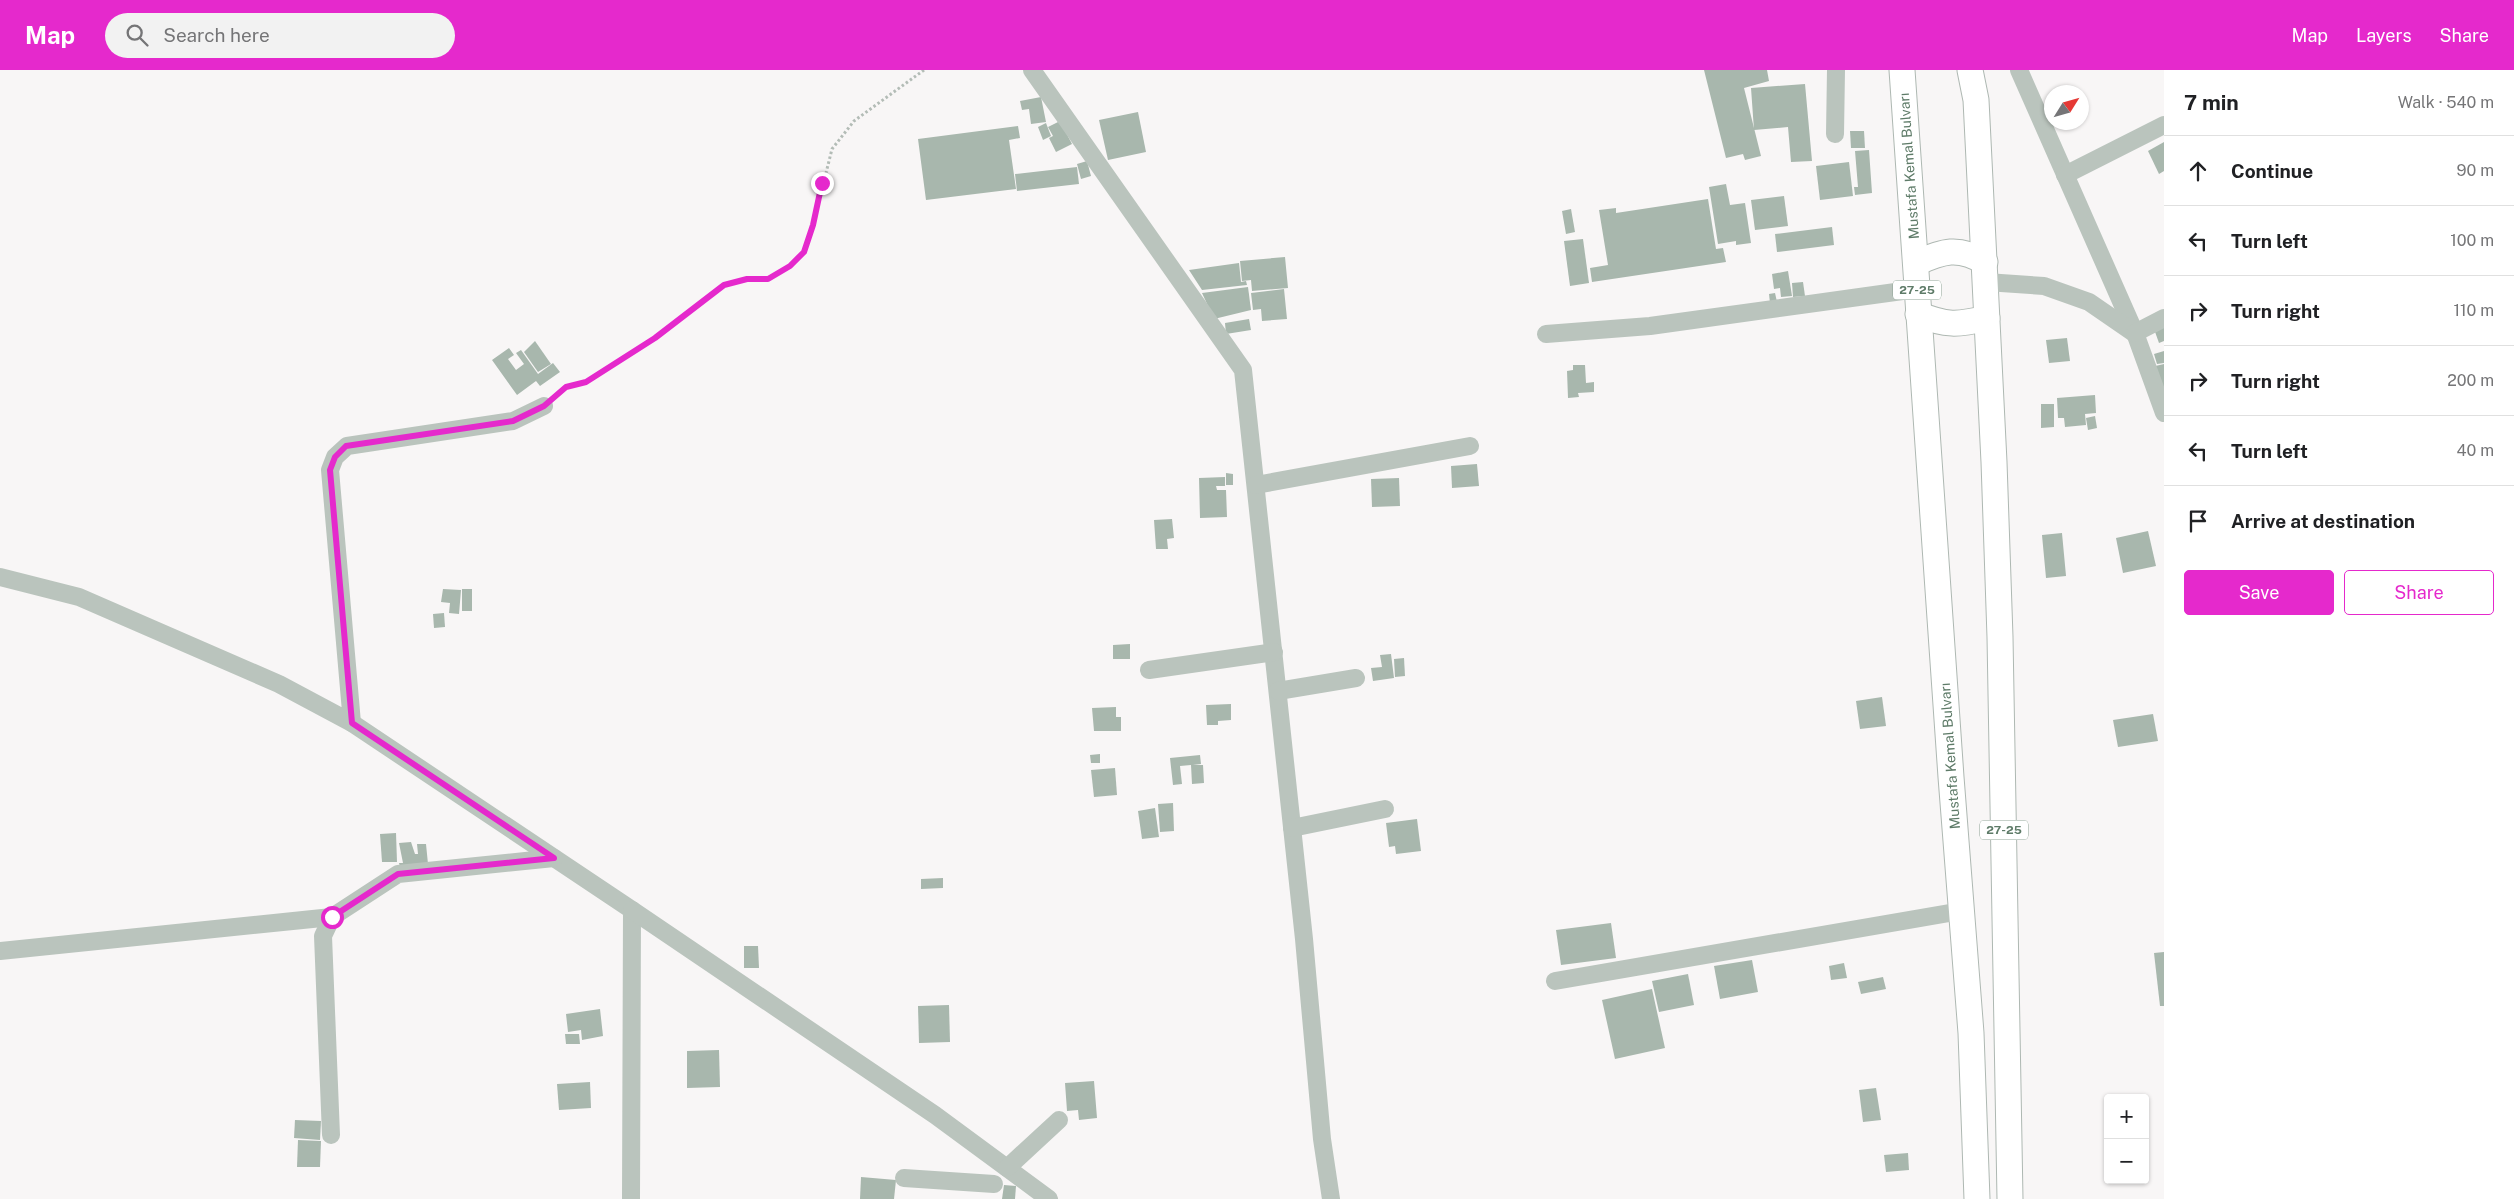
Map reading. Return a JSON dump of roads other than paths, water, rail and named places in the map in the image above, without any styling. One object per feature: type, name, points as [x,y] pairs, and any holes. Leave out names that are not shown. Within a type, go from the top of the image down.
[{"type":"highway","name":"Mustafa Kemal Bulvarı","points":[[1902,70],[1971,1033],[1977,1199]]},
{"type":"highway","name":"27-25","points":[[1970,70],[1976,100],[2000,637],[2010,1199]]},
{"type":"highway","name":"Mustafa Kemal Bulvarı","points":[[1916,262],[1953,251],[1971,254],[1985,272]]},
{"type":"highway","points":[[1918,314],[1940,323],[1961,324],[1987,318]]},
{"type":"street","points":[[1032,70],[1243,370],[1274,652],[1322,1139],[1331,1199]]},
{"type":"street","points":[[1835,134],[1836,70]]},
{"type":"street","points":[[2019,70],[2135,333],[2164,413]]},
{"type":"street","points":[[2065,175],[2164,125]]},
{"type":"street","points":[[1985,272],[2044,286],[2089,302],[2135,333]]},
{"type":"street","points":[[1546,334],[1650,326],[1917,289]]},
{"type":"street","points":[[2135,333],[2164,318]]},
{"type":"street","points":[[352,723],[330,470],[335,457],[346,446],[513,421],[544,406]]},
{"type":"street","points":[[1256,485],[1470,446]]},
{"type":"street","points":[[0,577],[79,597],[279,684],[352,723],[927,1109],[1049,1199]]},
{"type":"street","points":[[1149,670],[1274,652]]},
{"type":"street","points":[[1278,691],[1356,678]]},
{"type":"street","points":[[1292,828],[1385,809]]},
{"type":"street","points":[[0,951],[332,917],[398,874],[554,858]]},
{"type":"street","points":[[631,1199],[632,910]]},
{"type":"street","points":[[1555,981],[1962,911]]},
{"type":"street","points":[[331,1135],[323,936],[332,917]]},
{"type":"street","points":[[904,1178],[994,1192],[1001,1163],[1059,1120]]}]
